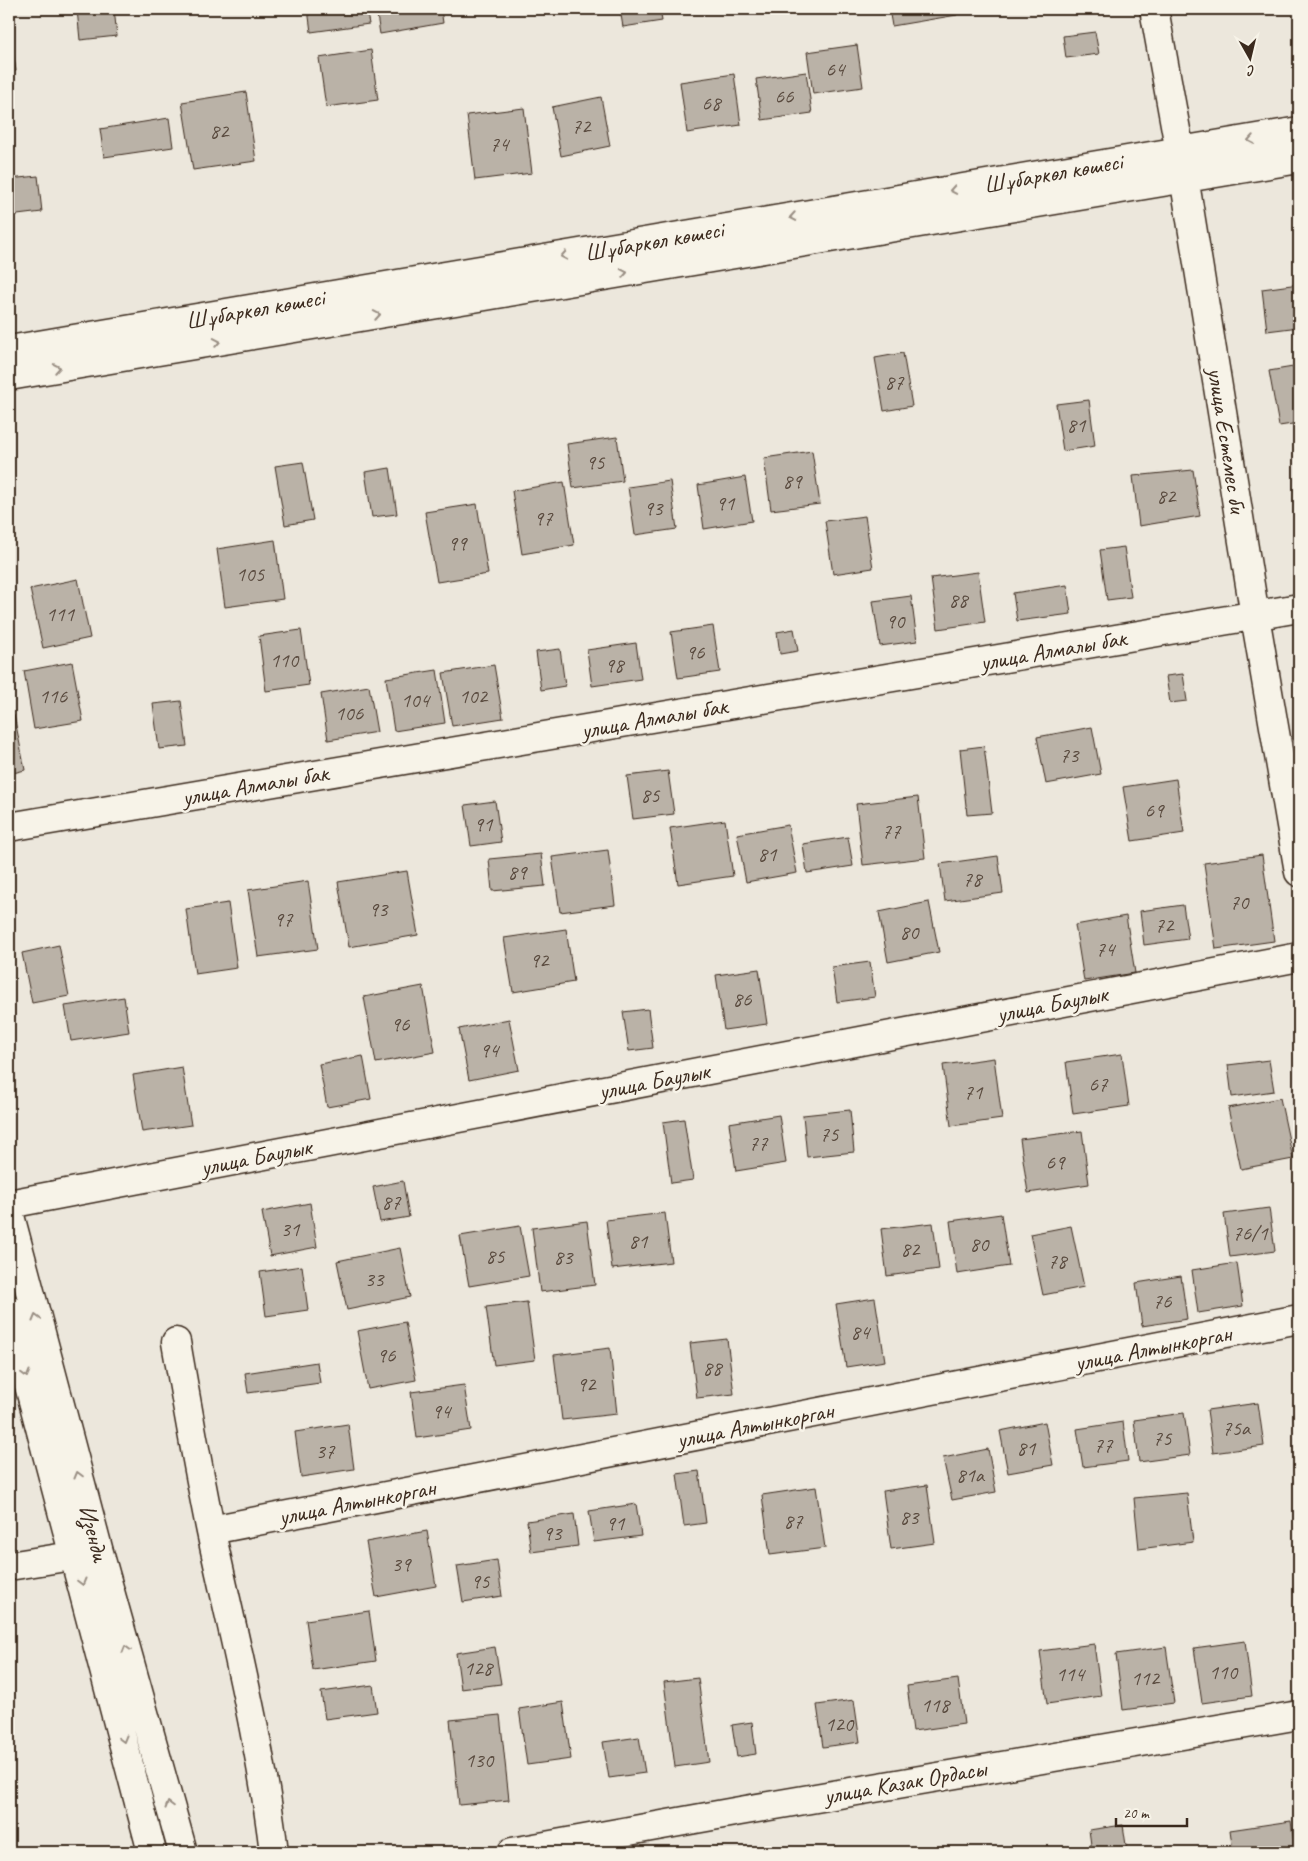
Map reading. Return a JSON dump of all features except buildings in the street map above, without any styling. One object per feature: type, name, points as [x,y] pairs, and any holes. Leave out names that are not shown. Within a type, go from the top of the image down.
[{"type":"street","name":"улица Естемес би","points":[[1154,9],[1185,179],[1255,616],[1299,872]]},
{"type":"street","name":"Шұбаркөл көшесі","points":[[9,350],[1299,131]]},
{"type":"street","name":"Шұбаркөл көшесі","points":[[9,376],[1299,159]]},
{"type":"street","name":"улица Алмалы бак","points":[[9,827],[1299,608]]},
{"type":"street","name":"улица Баулык","points":[[9,1204],[1299,957]]},
{"type":"street","name":"Изенди","points":[[9,1212],[87,1554],[152,1852]]},
{"type":"street","name":"Изенди","points":[[9,1310],[183,1852]]},
{"type":"street","name":"улица Алтынкорган","points":[[211,1530],[1299,1319]]},
{"type":"street","points":[[176,1342],[211,1530],[268,1798],[274,1852]]},
{"type":"street","points":[[9,1566],[87,1554]]},
{"type":"street","name":"улица Казак Ордасы","points":[[512,1852],[750,1809],[1299,1715]]}]
